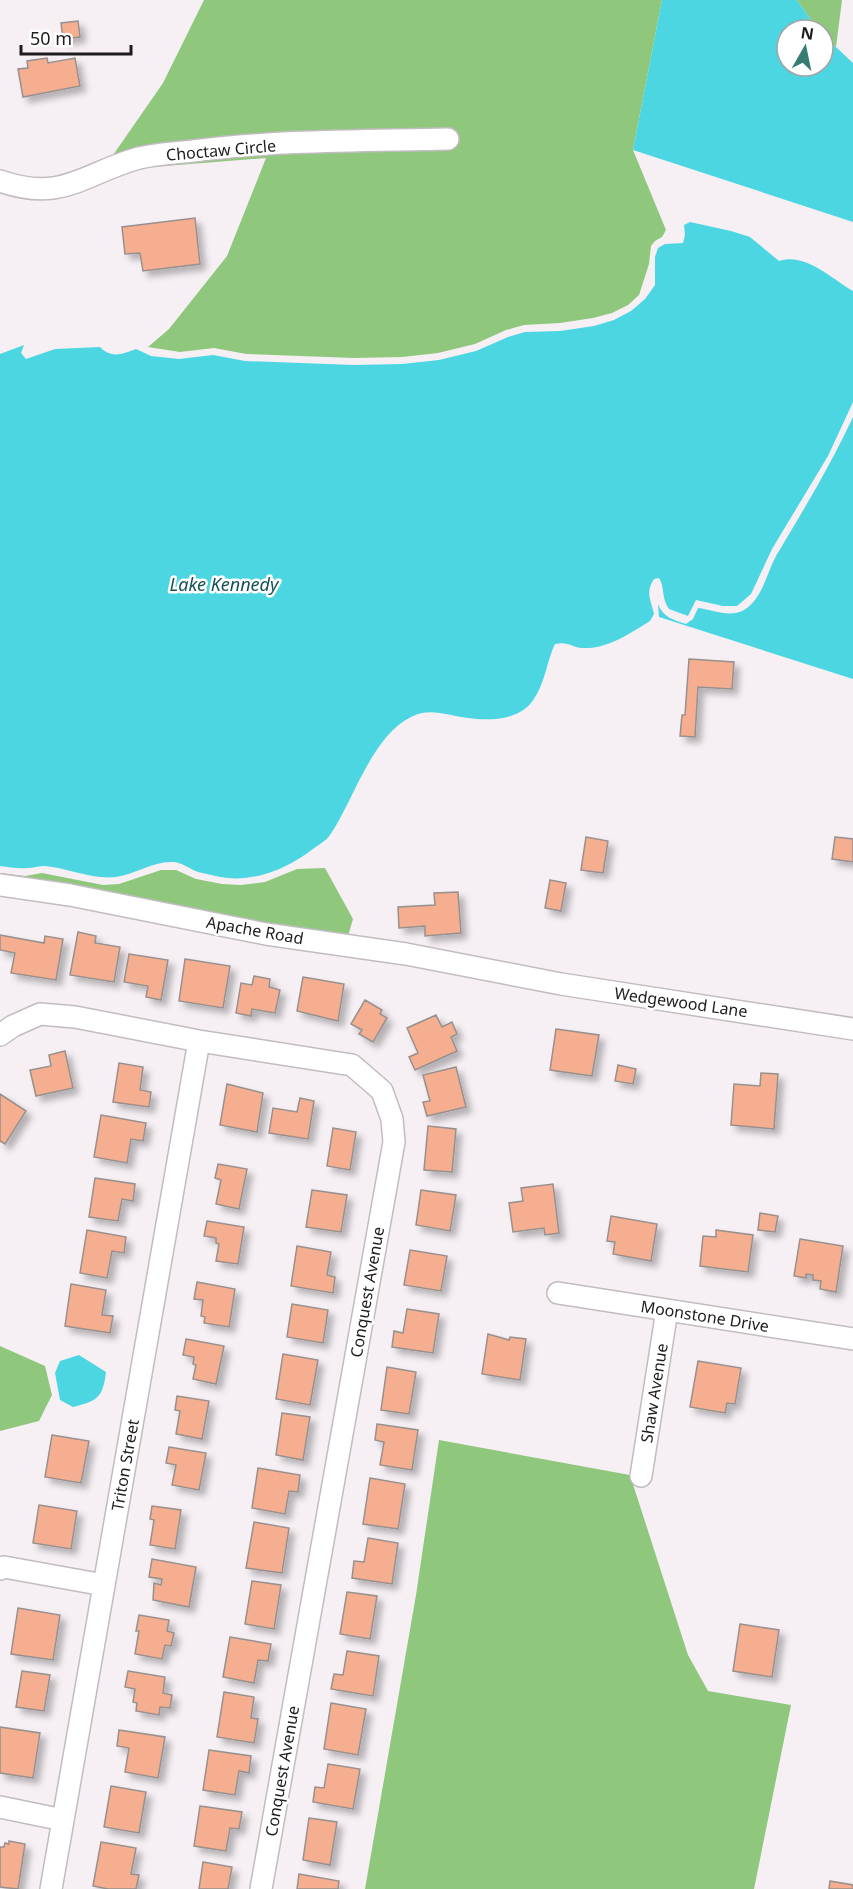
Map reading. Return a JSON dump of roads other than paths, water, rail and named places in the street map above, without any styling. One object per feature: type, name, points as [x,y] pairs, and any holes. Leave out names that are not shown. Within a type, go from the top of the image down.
[{"type":"street","name":"Choctaw Circle","points":[[0,181],[23,187],[45,189],[73,184],[140,158],[234,146],[448,139]]},
{"type":"street","name":"Apache Road","points":[[0,885],[69,895],[266,934],[406,954],[509,975]]},
{"type":"street","name":"Wedgewood Lane","points":[[509,975],[853,1029]]},
{"type":"street","name":"Conquest Avenue","points":[[0,1035],[13,1026],[40,1014],[75,1017],[199,1041],[352,1065],[381,1091],[392,1119],[394,1142],[261,1889]]},
{"type":"street","name":"Triton Street","points":[[51,1889],[199,1041]]},
{"type":"street","name":"Moonstone Drive","points":[[558,1293],[853,1339]]},
{"type":"street","name":"Shaw Avenue","points":[[641,1476],[667,1310]]},
{"type":"street","points":[[0,1569],[4,1567],[104,1586]]},
{"type":"street","points":[[0,1807],[63,1820]]},
{"type":"water","points":[[662,0],[797,0],[810,18],[775,18],[775,78],[835,78],[835,46],[853,63],[853,222],[633,150]]},
{"type":"water","name":"Lake Kennedy","points":[[690,222],[750,237],[779,261],[789,259],[808,263],[853,291],[853,402],[828,456],[772,549],[751,594],[737,606],[723,606],[696,600],[688,616],[669,609],[661,581],[659,578],[654,579],[649,592],[654,614],[650,621],[618,640],[601,646],[583,648],[563,643],[555,644],[536,696],[525,709],[518,713],[493,719],[476,719],[432,712],[411,717],[397,726],[374,754],[339,821],[328,837],[292,863],[270,873],[245,878],[220,877],[198,872],[176,862],[158,864],[116,877],[89,875],[45,866],[20,868],[0,866],[0,354],[24,345],[21,353],[26,359],[55,349],[100,347],[113,354],[122,354],[136,349],[151,356],[179,359],[213,355],[245,361],[354,365],[402,364],[439,360],[476,351],[525,332],[560,331],[594,326],[614,320],[631,311],[645,299],[655,285],[655,257],[658,248],[665,244],[683,243],[684,225]]},
{"type":"water","points":[[853,417],[853,679],[659,617],[658,604],[666,615],[686,624],[693,619],[698,608],[733,613],[751,605],[761,591],[775,558],[818,485]]},
{"type":"water","points":[[79,1355],[106,1372],[101,1393],[88,1403],[73,1407],[60,1400],[55,1373],[60,1361]]}]
